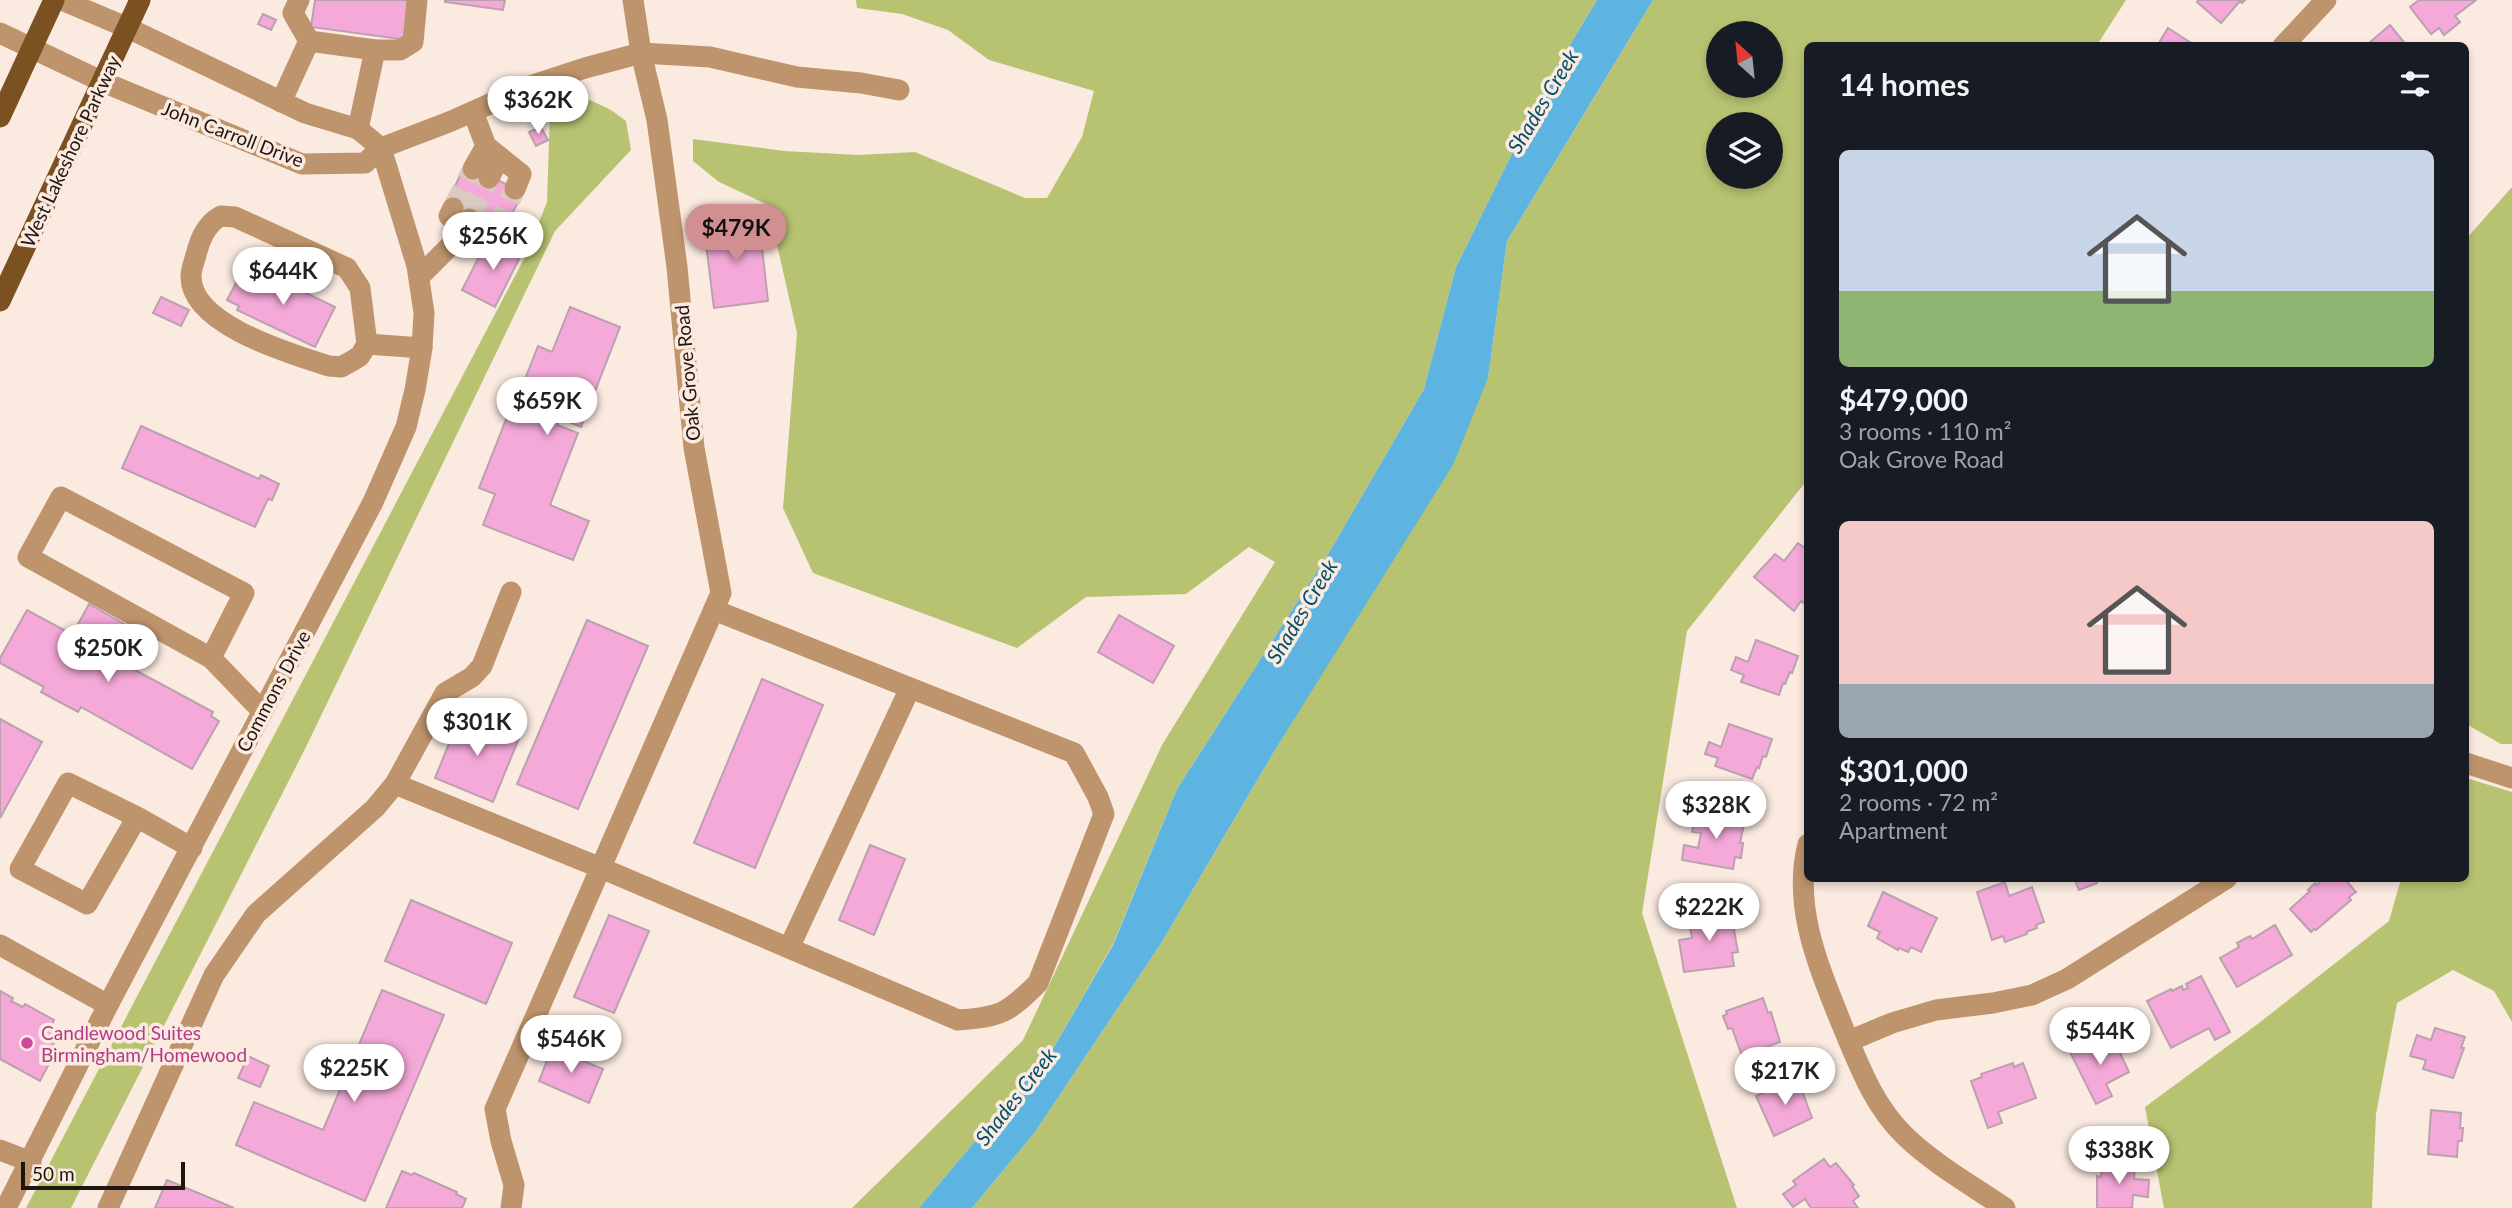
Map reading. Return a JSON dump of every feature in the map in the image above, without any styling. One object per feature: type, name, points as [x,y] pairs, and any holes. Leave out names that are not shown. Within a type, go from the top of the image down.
[{"type":"main road","points":[[0,117],[54,0]]},
{"type":"main road","name":"West Lakeshore Parkway","points":[[0,301],[140,0]]},
{"type":"street","points":[[62,0],[128,27],[305,113],[358,129],[381,148],[530,86],[641,52],[710,57],[797,77],[861,83],[899,90]]},
{"type":"street","points":[[299,0],[293,13],[309,41]]},
{"type":"street","points":[[309,41],[376,50],[400,50],[413,42],[417,0]]},
{"type":"street","name":"Oak Grove Road","points":[[633,0],[641,52],[657,120],[677,267],[694,448],[717,601]]},
{"type":"street","points":[[2287,42],[2326,0]]},
{"type":"street","name":"John Carroll Drive","points":[[0,33],[103,82],[302,164],[365,163],[381,148]]},
{"type":"street","points":[[281,102],[309,41]]},
{"type":"street","points":[[358,129],[376,50]]},
{"type":"street","points":[[473,111],[493,152],[521,174],[515,189]]},
{"type":"street","name":"Commons Drive","points":[[6,1208],[108,1004],[373,502],[406,427],[422,348],[424,313],[419,276],[381,148]]},
{"type":"street","points":[[481,173],[493,152]]},
{"type":"street","points":[[221,216],[235,217],[347,268],[360,288],[367,344],[360,356],[352,361],[341,367],[329,366],[259,342],[210,313],[193,290],[190,275],[209,222],[221,216]]},
{"type":"street","points":[[419,276],[463,219],[490,239],[497,229]]},
{"type":"street","points":[[367,344],[422,348]]},
{"type":"street","points":[[211,658],[244,593],[61,497],[28,557],[211,658],[262,711]]},
{"type":"street","points":[[108,1208],[214,975],[256,914],[374,808],[395,784],[444,693],[472,677],[482,666],[512,592]]},
{"type":"street","points":[[395,784],[601,867],[958,1020],[984,1018],[1008,1011],[1038,983],[1104,814],[1098,797],[1074,753],[910,688],[717,601],[601,867],[495,1109],[514,1185],[511,1208]]},
{"type":"street","points":[[789,948],[910,688]]},
{"type":"street","points":[[2469,764],[2512,778]]},
{"type":"street","points":[[137,817],[87,904],[20,869],[68,783],[137,817],[192,848]]},
{"type":"street","points":[[1804,882],[1803,894],[1810,940],[1860,1073],[1872,1095],[1904,1135],[1931,1158],[2005,1208]]},
{"type":"street","points":[[1849,1041],[1892,1023],[1936,1010],[1993,1003],[2044,990],[2067,979],[2221,882]]},
{"type":"street","points":[[0,945],[108,1004]]},
{"type":"street","points":[[0,1150],[30,1162]]},
{"type":"green space","points":[[856,0],[1597,0],[1547,83],[1456,267],[1424,389],[1330,551],[1177,789],[1113,944],[1054,1047],[919,1208],[852,1208],[1023,1040],[1162,745],[1275,562],[1249,547],[1186,594],[1086,597],[1017,648],[813,573],[783,508],[797,333],[768,205],[719,182],[693,161],[693,139],[784,151],[858,155],[915,152],[1025,198],[1047,198],[1082,137],[1094,91],[989,60],[948,30],[902,14],[857,8]]},
{"type":"green space","points":[[1653,0],[2126,0],[2099,42],[1804,42],[1804,484],[1687,631],[1642,913],[1737,1208],[972,1208],[1035,1132],[1160,945],[1488,378],[1507,241]]},
{"type":"green space","points":[[590,100],[626,121],[631,150],[555,231],[304,751],[71,1208],[26,1208],[526,255],[547,202],[550,112],[566,103]]},
{"type":"green space","points":[[2512,187],[2512,744],[2501,744],[2469,726],[2469,236]]},
{"type":"green space","points":[[2469,779],[2512,792],[2512,1022],[2494,991],[2453,970],[2397,1003],[2376,1114],[2372,1208],[2164,1208],[2145,1107],[2259,1023],[2389,921],[2400,882],[2469,882]]},
{"type":"water","name":"Shades Creek","points":[[1597,0],[1653,0],[1507,241],[1488,378],[1453,465],[1278,745],[1160,945],[1035,1132],[972,1208],[919,1208],[1054,1047],[1113,945],[1177,789],[1330,551],[1424,389],[1456,267],[1547,83]]},
{"type":"building","points":[[315,0],[413,0],[407,40],[311,27]]},
{"type":"building","points":[[445,0],[505,0],[503,10]]},
{"type":"building","points":[[2245,0],[2242,3],[2240,1],[2221,23],[2197,2]]},
{"type":"building","points":[[2419,0],[2476,0],[2455,16],[2460,22],[2444,35],[2439,28],[2431,34],[2410,7]]},
{"type":"building","points":[[263,14],[276,20],[271,30],[258,24]]},
{"type":"building","points":[[2390,25],[2404,42],[2370,42]]},
{"type":"building","points":[[2168,28],[2190,42],[2159,42]]},
{"type":"building","points":[[541,127],[548,140],[536,146],[529,132]]},
{"type":"building","points":[[465,165],[523,192],[503,232],[446,205]]},
{"type":"building","points":[[759,221],[768,301],[714,308],[704,228]]},
{"type":"building","points":[[505,241],[523,251],[495,307],[462,290],[483,249]]},
{"type":"building","points":[[256,269],[335,307],[315,347],[237,310],[239,306],[227,300],[236,283],[248,288]]},
{"type":"building","points":[[161,297],[189,310],[181,326],[153,313]]},
{"type":"building","points":[[570,307],[620,327],[581,427],[560,418],[557,425],[578,433],[550,505],[589,521],[573,560],[483,525],[495,494],[479,488],[511,407],[543,419],[545,413],[530,407],[532,402],[518,397],[538,346],[552,352]]},
{"type":"building","points":[[141,426],[259,479],[261,475],[279,484],[272,500],[268,499],[255,527],[122,468]]},
{"type":"building","points":[[1798,543],[1804,547],[1804,603],[1801,601],[1794,611],[1754,577],[1775,554],[1784,561]]},
{"type":"building","points":[[89,604],[126,625],[114,646],[102,640],[100,643],[112,650],[109,656],[213,712],[211,716],[219,721],[192,769],[81,707],[78,712],[41,692],[44,687],[0,663],[0,658],[27,610],[73,635],[76,630],[87,636],[89,632],[77,626]]},
{"type":"building","points":[[1119,615],[1174,646],[1153,683],[1098,652]]},
{"type":"building","points":[[587,620],[648,646],[578,809],[517,784]]},
{"type":"building","points":[[1756,640],[1798,656],[1779,695],[1741,682],[1744,675],[1731,670],[1736,657],[1748,662]]},
{"type":"building","points":[[762,679],[823,705],[755,868],[694,843]]},
{"type":"building","points":[[461,714],[519,738],[493,802],[435,778]]},
{"type":"building","points":[[0,719],[42,742],[0,818]]},
{"type":"building","points":[[1729,724],[1772,739],[1766,757],[1763,756],[1752,779],[1715,766],[1718,758],[1705,754],[1709,742],[1721,747]]},
{"type":"building","points":[[1696,812],[1741,819],[1740,823],[1744,824],[1740,843],[1743,843],[1741,858],[1735,857],[1733,869],[1682,860],[1684,845],[1698,848],[1701,833],[1692,832]]},
{"type":"building","points":[[870,845],[905,859],[874,935],[839,920]]},
{"type":"building","points":[[2005,882],[2009,896],[2032,887],[2044,922],[2026,932],[2027,934],[2005,942],[2003,936],[1992,940],[1977,892]]},
{"type":"building","points":[[2076,882],[2097,882],[2097,883],[2079,890]]},
{"type":"building","points":[[2320,882],[2347,882],[2356,892],[2349,897],[2351,900],[2311,932],[2290,909],[2315,883],[2317,885]]},
{"type":"building","points":[[1883,892],[1937,918],[1921,952],[1911,947],[1908,952],[1899,948],[1898,950],[1877,938],[1880,932],[1868,926]]},
{"type":"building","points":[[411,900],[512,943],[486,1004],[385,961]]},
{"type":"building","points":[[1726,910],[1727,920],[1732,919],[1738,952],[1732,953],[1734,966],[1684,972],[1679,940],[1692,938],[1688,916]]},
{"type":"building","points":[[609,915],[649,931],[614,1013],[574,997]]},
{"type":"building","points":[[2275,925],[2292,955],[2237,987],[2220,958],[2239,947],[2237,943],[2250,936],[2252,939]]},
{"type":"building","points":[[2201,976],[2230,1032],[2215,1040],[2209,1028],[2171,1048],[2147,1001],[2171,989],[2172,991],[2182,986],[2183,990],[2188,988],[2186,984]]},
{"type":"building","points":[[382,990],[444,1015],[365,1201],[236,1145],[254,1102],[323,1130]]},
{"type":"building","name":"Candlewood Suites Birmingham/Homewood","points":[[0,991],[13,998],[11,1001],[23,1007],[25,1004],[54,1020],[51,1027],[60,1032],[49,1053],[53,1056],[40,1081],[0,1059]]},
{"type":"building","points":[[1763,998],[1768,1013],[1771,1012],[1780,1042],[1742,1056],[1732,1028],[1728,1029],[1723,1016],[1727,1014],[1726,1011]]},
{"type":"building","points":[[2435,1028],[2465,1037],[2461,1048],[2464,1048],[2453,1078],[2423,1069],[2426,1060],[2410,1056],[2417,1035],[2431,1040]]},
{"type":"building","points":[[2112,1036],[2129,1072],[2106,1084],[2112,1096],[2096,1104],[2070,1052]]},
{"type":"building","points":[[552,1048],[603,1069],[589,1103],[539,1081]]},
{"type":"building","points":[[248,1056],[269,1066],[260,1087],[238,1078]]},
{"type":"building","points":[[2013,1063],[2014,1067],[2023,1063],[2036,1098],[1998,1112],[2002,1123],[1988,1128],[1971,1081],[1982,1077],[1981,1074]]},
{"type":"building","points":[[1797,1077],[1812,1118],[1774,1136],[1756,1096]]},
{"type":"building","points":[[2431,1110],[2461,1113],[2462,1141],[2458,1141],[2457,1157],[2428,1154]]},
{"type":"building","points":[[1824,1159],[1830,1167],[1836,1163],[1854,1185],[1852,1186],[1859,1196],[1853,1201],[1858,1208],[1811,1208],[1805,1199],[1793,1207],[1783,1194],[1796,1185],[1793,1181]]},
{"type":"building","points":[[2102,1162],[2135,1164],[2134,1179],[2149,1180],[2148,1197],[2133,1195],[2132,1208],[2097,1208],[2097,1176],[2101,1177]]},
{"type":"building","points":[[402,1171],[412,1175],[414,1173],[457,1192],[456,1194],[466,1199],[462,1208],[386,1208]]},
{"type":"building","points":[[167,1180],[234,1208],[155,1208]]},
{"type":"tunnel","points":[[453,208],[473,169]]},
{"type":"tunnel","points":[[470,216],[489,178]]},
{"type":"tunnel","points":[[497,229],[515,189]]},
{"type":"place","name":"Candlewood Suites Birmingham/Homewood","points":[[27,1043]]}]
